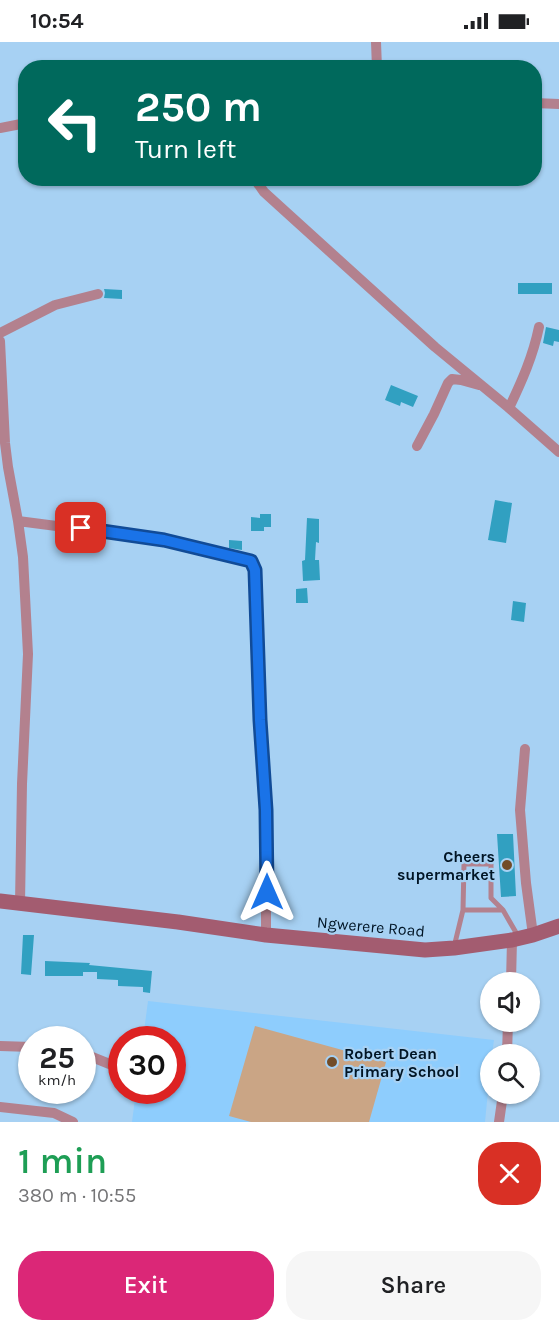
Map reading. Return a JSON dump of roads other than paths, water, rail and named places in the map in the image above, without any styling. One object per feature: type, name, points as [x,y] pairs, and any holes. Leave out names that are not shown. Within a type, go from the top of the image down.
[{"type":"main road","name":"Ngwerere Road","points":[[0,901],[266,935],[425,950],[521,938],[559,926]]},
{"type":"street","points":[[376,42],[377,60]]},
{"type":"street","points":[[542,103],[559,104]]},
{"type":"street","points":[[0,128],[18,125]]},
{"type":"street","points":[[260,186],[286,213],[435,347],[559,452]]},
{"type":"street","points":[[0,333],[55,305],[98,294]]},
{"type":"street","points":[[509,408],[534,348],[539,327]]},
{"type":"street","points":[[0,341],[5,443],[18,521],[26,594],[28,654],[22,784],[20,903]]},
{"type":"street","points":[[417,446],[452,379],[474,383],[487,389]]},
{"type":"street","points":[[18,521],[164,540],[251,561],[255,570],[260,720],[266,810],[266,935]]},
{"type":"street","points":[[513,972],[521,938],[526,883],[520,810],[525,749]]},
{"type":"street","points":[[0,1046],[18,1047]]},
{"type":"street","points":[[500,1122],[503,1104]]},
{"type":"street","points":[[0,1107],[54,1113],[73,1122]]},
{"type":"lane","points":[[454,948],[463,909],[464,864],[491,864],[491,898],[503,910],[521,938]]},
{"type":"lane","points":[[463,909],[503,910]]},
{"type":"place","name":"Cheers supermarket","points":[[507,865]]},
{"type":"place","name":"Robert Dean Primary School","points":[[332,1062]]}]
